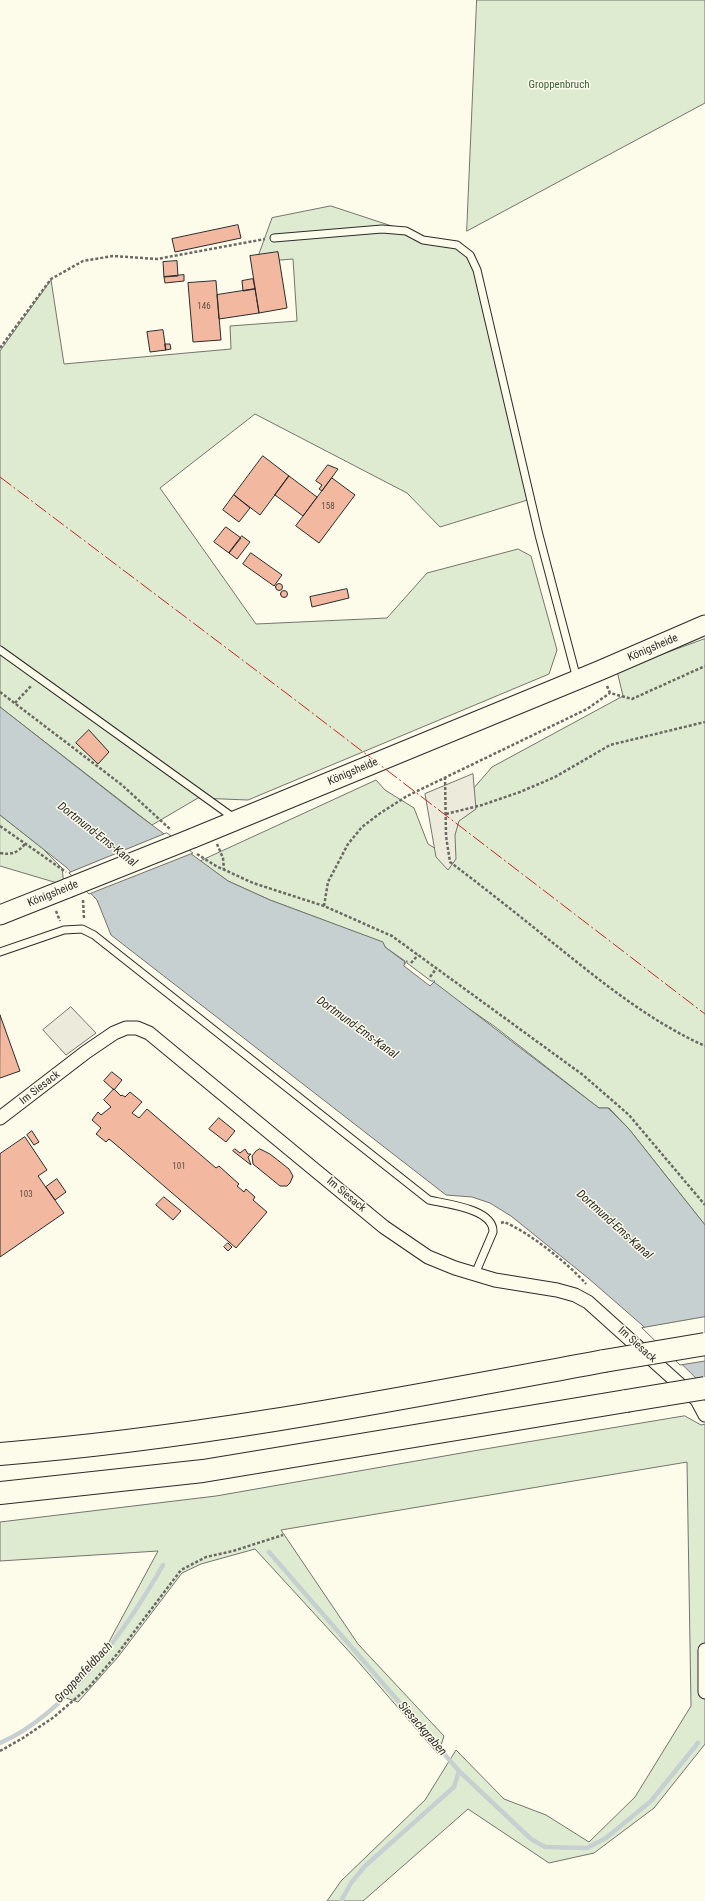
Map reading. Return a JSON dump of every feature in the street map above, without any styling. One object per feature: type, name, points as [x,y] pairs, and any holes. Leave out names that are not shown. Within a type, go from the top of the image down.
[{"type":"highway","points":[[0,1454],[55,1450],[198,1432],[345,1408],[705,1344]]},
{"type":"highway","points":[[0,1493],[203,1471],[705,1388]]},
{"type":"main road","name":"Königsheide","points":[[0,915],[72,885],[195,846],[238,820],[601,670],[705,625]]},
{"type":"street","name":"Im Siesack","points":[[0,1118],[86,1052],[114,1033],[126,1028],[137,1028],[159,1040],[384,1227],[428,1257],[495,1280],[575,1295],[588,1302],[697,1400],[705,1415]]},
{"type":"street","points":[[705,1650],[705,1692]]},
{"type":"lane","points":[[274,238],[382,229],[406,231],[423,240],[457,244],[470,255],[477,270],[539,535],[577,680]]},
{"type":"lane","points":[[0,650],[238,820]]},
{"type":"lane","points":[[0,952],[64,930],[82,929],[94,935],[429,1200],[478,1212],[487,1218],[493,1226],[493,1232],[475,1274]]},
{"type":"path","points":[[0,348],[51,279],[83,261],[113,256],[157,259],[274,238]]},
{"type":"path","points":[[610,693],[632,699],[705,666]]},
{"type":"path","points":[[601,670],[610,693]]},
{"type":"path","points":[[15,704],[39,678]]},
{"type":"path","points":[[0,692],[122,785],[174,832]]},
{"type":"path","points":[[324,906],[328,882],[348,844],[362,827],[407,796],[586,710],[610,693]]},
{"type":"path","points":[[446,814],[482,805],[520,792],[555,777],[610,745],[705,722]]},
{"type":"path","points":[[445,777],[446,836],[450,862],[526,921],[593,976],[684,1037],[705,1046]]},
{"type":"path","points":[[0,826],[62,868],[72,885],[83,899],[84,915],[82,929]]},
{"type":"path","points":[[216,842],[223,858],[224,870]]},
{"type":"path","points":[[0,853],[11,855],[19,851],[25,844]]},
{"type":"path","points":[[195,846],[224,870],[253,883],[324,906],[392,936],[583,1075],[629,1115],[705,1205]]},
{"type":"path","points":[[54,907],[64,930]]},
{"type":"path","points":[[412,963],[418,955]]},
{"type":"path","points":[[430,977],[436,968]]},
{"type":"path","points":[[493,1226],[504,1222],[517,1227],[550,1252],[587,1285]]},
{"type":"path","points":[[0,1751],[23,1738],[54,1717],[89,1687],[118,1653],[181,1570],[206,1557],[283,1535]]},
{"type":"green space","name":"Groppenbruch","points":[[477,0],[705,0],[705,103],[467,231]]},
{"type":"green space","points":[[331,206],[407,231],[423,241],[456,245],[469,255],[476,270],[534,498],[440,527],[407,493],[255,414],[160,488],[256,624],[387,618],[427,573],[518,549],[531,556],[557,650],[549,674],[248,800],[198,798],[152,825],[0,707],[0,351],[51,280],[64,364],[231,349],[230,326],[297,321],[293,259],[256,262],[272,218]]},
{"type":"green space","points":[[705,639],[705,1225],[629,1129],[609,1108],[599,1108],[494,1026],[404,964],[405,961],[385,947],[382,942],[270,900],[228,881],[200,861],[376,780],[385,790],[414,808],[428,844],[454,860],[454,811],[492,767],[623,696],[617,671]]},
{"type":"green space","points":[[0,815],[42,848],[62,868],[64,885],[0,866]]},
{"type":"green space","points":[[685,1416],[701,1425],[705,1424],[705,1744],[654,1808],[594,1853],[549,1863],[468,1809],[363,1901],[327,1901],[341,1881],[425,1800],[456,1750],[504,1799],[546,1815],[589,1842],[635,1797],[691,1706],[687,1462],[281,1530],[358,1644],[444,1736],[438,1754],[355,1658],[255,1549],[201,1564],[182,1573],[118,1657],[78,1702],[60,1696],[104,1651],[158,1551],[0,1561],[0,1522],[216,1496]]},
{"type":"shaded area","points":[[473,774],[476,809],[459,821],[455,835],[456,859],[448,870],[436,857],[425,794]]},
{"type":"shaded area","points":[[71,1007],[96,1033],[66,1055],[43,1030]]},
{"type":"water","name":"Dortmund-Ems-Kanal","points":[[0,707],[133,811],[228,881],[270,900],[383,942],[385,947],[405,962],[404,964],[432,984],[434,982],[599,1108],[608,1108],[629,1129],[705,1225],[705,1387],[642,1325],[588,1278],[511,1216],[490,1203],[472,1197],[446,1195],[111,935],[97,900],[66,867],[0,815]]},
{"type":"pier","points":[[167,833],[193,853],[89,894],[69,873]]},
{"type":"pier","points":[[407,961],[407,963],[431,981],[435,981],[430,986],[404,966]]},
{"type":"pier","points":[[705,1317],[705,1361],[680,1365],[642,1328]]},
{"type":"building","points":[[238,225],[241,238],[175,252],[172,239]]},
{"type":"building","points":[[278,252],[287,308],[259,313],[250,256]]},
{"type":"building","points":[[177,261],[178,276],[164,277],[163,262]]},
{"type":"building","points":[[184,275],[184,281],[165,283],[164,277]]},
{"type":"building","points":[[253,279],[255,289],[243,291],[242,281]]},
{"type":"building","points":[[216,281],[221,340],[193,342],[188,283]]},
{"type":"building","points":[[255,289],[259,313],[219,319],[217,295]]},
{"type":"building","points":[[163,330],[166,350],[150,352],[147,332]]},
{"type":"building","points":[[165,344],[170,344],[171,349],[166,350]]},
{"type":"building","points":[[263,456],[289,476],[260,515],[234,495]]},
{"type":"building","points":[[328,465],[338,469],[322,491],[319,489],[322,485],[316,481]]},
{"type":"building","points":[[289,476],[317,497],[303,516],[275,495]]},
{"type":"building","points":[[332,478],[355,495],[319,543],[296,526]]},
{"type":"building","points":[[234,495],[250,508],[239,522],[223,510]]},
{"type":"building","points":[[226,527],[241,538],[229,553],[214,542]]},
{"type":"building","points":[[242,536],[250,542],[237,559],[229,553]]},
{"type":"building","points":[[251,553],[282,575],[274,586],[243,564]]},
{"type":"building","points":[[279,584],[282,587],[279,590],[276,587]]},
{"type":"building","points":[[347,589],[349,598],[312,607],[310,597]]},
{"type":"building","points":[[284,591],[287,594],[284,597],[281,594]]},
{"type":"building","points":[[89,730],[109,752],[98,764],[76,743]]},
{"type":"building","points":[[0,1015],[20,1071],[0,1078]]},
{"type":"building","points":[[112,1072],[122,1080],[114,1090],[104,1081]]},
{"type":"building","points":[[114,1089],[121,1096],[122,1095],[125,1097],[130,1092],[142,1102],[132,1113],[139,1118],[147,1109],[216,1168],[219,1166],[239,1184],[237,1186],[244,1192],[246,1189],[255,1197],[253,1200],[267,1212],[236,1248],[114,1143],[109,1139],[106,1142],[96,1134],[101,1128],[92,1120],[98,1112],[101,1115],[111,1107],[104,1100]]},
{"type":"building","points":[[219,1118],[235,1131],[226,1142],[209,1129]]},
{"type":"building","points":[[32,1131],[39,1142],[34,1145],[27,1135]]},
{"type":"building","points":[[25,1137],[47,1170],[38,1176],[64,1213],[0,1257],[0,1154]]},
{"type":"building","points":[[235,1149],[240,1153],[245,1149],[248,1154],[251,1154],[248,1157],[251,1165],[233,1151]]},
{"type":"building","points":[[260,1149],[270,1154],[289,1169],[293,1176],[287,1186],[280,1186],[253,1164],[252,1156]]},
{"type":"building","points":[[57,1179],[66,1192],[55,1200],[46,1187]]},
{"type":"building","points":[[164,1197],[181,1211],[173,1220],[156,1205]]},
{"type":"building","points":[[228,1243],[232,1247],[228,1251],[224,1247]]},
{"type":"waterway","name":"Siesackgraben","points":[[269,1552],[459,1771],[454,1787],[365,1866],[351,1883],[341,1901]]},
{"type":"waterway","name":"Groppenfeldbach","points":[[0,1743],[25,1730],[49,1712],[94,1666],[132,1615],[163,1565]]},
{"type":"waterway","points":[[459,1771],[531,1839],[545,1847],[587,1848],[606,1838],[651,1801],[698,1743]]},
{"type":"power","points":[[0,477],[294,699],[705,1014]]}]
